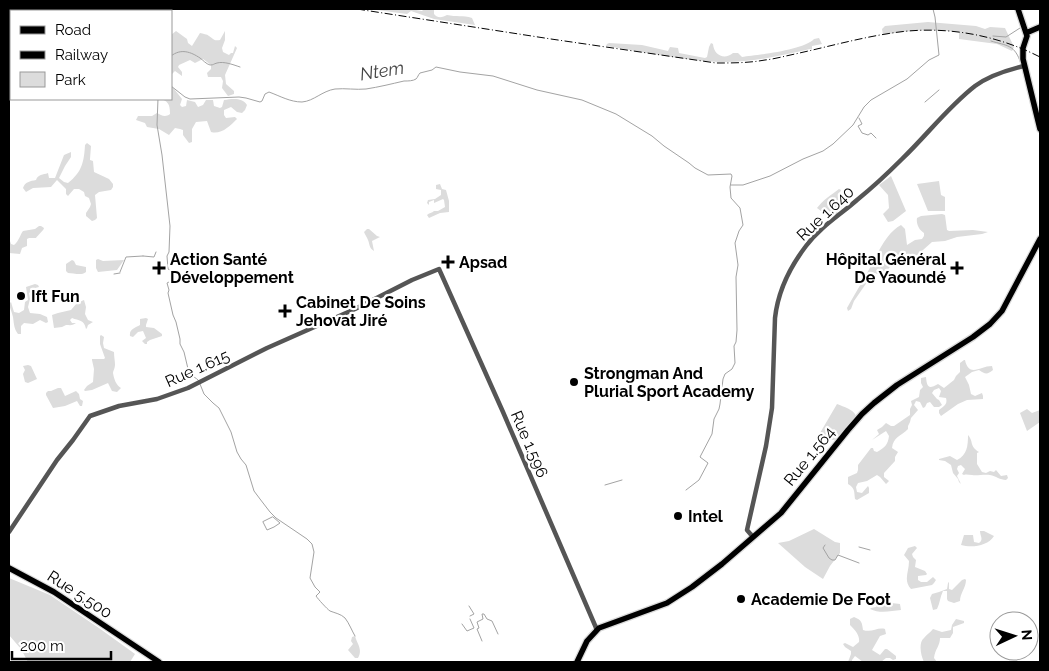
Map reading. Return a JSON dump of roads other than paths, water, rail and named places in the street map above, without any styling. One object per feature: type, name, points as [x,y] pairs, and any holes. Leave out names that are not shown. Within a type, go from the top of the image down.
[{"type":"main road","points":[[1018,9],[1026,33],[1023,53],[1024,66],[1040,129]]},
{"type":"main road","points":[[1026,33],[1040,27]]},
{"type":"main road","name":"Rue 1.564","points":[[597,630],[666,603],[686,592],[753,538],[781,513],[848,430],[874,403],[903,381],[973,336],[997,317],[1040,239]]},
{"type":"main road","name":"Rue 5.500","points":[[9,568],[54,592],[159,662]]},
{"type":"main road","points":[[576,662],[587,641],[597,630]]},
{"type":"street","name":"Rue 1.640","points":[[753,538],[747,530],[766,446],[772,408],[774,318],[776,305],[785,280],[810,240],[858,200],[969,91],[984,80],[997,74],[1024,66]]},
{"type":"street","name":"Rue 1.615","points":[[9,532],[57,460],[90,416],[119,406],[157,399],[188,388],[267,348],[439,269]]},
{"type":"street","name":"Rue 1.596","points":[[439,269],[504,412],[597,630]]},
{"type":"waterway","points":[[71,9],[75,9]]},
{"type":"waterway","points":[[731,185],[743,185],[770,176],[823,151],[853,125],[864,107],[871,100],[907,79],[929,60],[939,55],[933,9]]},
{"type":"waterway","points":[[993,36],[1006,37],[1020,28]]},
{"type":"waterway","points":[[991,41],[1013,49],[1019,57],[1021,64]]},
{"type":"waterway","points":[[172,56],[178,52],[186,52],[197,56],[210,65],[223,62],[240,67]]},
{"type":"waterway","name":"Ntem","points":[[172,87],[190,99],[239,97],[260,102],[265,94],[269,92],[289,100],[302,102],[335,89],[366,89],[413,80],[420,73],[436,67],[493,76],[537,90],[582,100],[616,114],[652,136],[695,168],[708,175],[731,174],[731,198],[740,208],[743,225],[735,243],[738,265],[736,277],[737,330],[734,346],[735,363],[723,379],[719,409],[714,419],[712,434],[700,457],[708,463],[699,480],[686,490]]},
{"type":"waterway","points":[[925,102],[939,90]]},
{"type":"waterway","points":[[158,100],[157,125],[170,226],[169,252],[167,256],[168,269],[173,280],[167,283],[168,293],[189,373],[199,381]]},
{"type":"waterway","points":[[859,118],[862,124],[858,126],[862,133],[868,135],[871,133],[876,138]]},
{"type":"waterway","points":[[143,256],[154,257],[156,252]]},
{"type":"waterway","points":[[120,272],[126,257],[143,256]]},
{"type":"waterway","points":[[114,274],[120,273]]},
{"type":"waterway","points":[[200,384],[204,394],[219,408],[231,432],[237,452],[246,465],[254,491],[276,518],[312,544],[314,552],[310,578],[320,592],[316,596],[330,611],[345,618],[355,636]]},
{"type":"waterway","points":[[605,485],[622,480]]},
{"type":"waterway","points":[[273,517],[280,523],[267,530],[263,522],[273,517]]},
{"type":"waterway","points":[[825,545],[823,548],[832,560],[835,560],[838,555],[859,563]]},
{"type":"waterway","points":[[859,547],[870,550]]},
{"type":"waterway","points":[[469,606],[474,614],[470,616]]},
{"type":"waterway","points":[[482,641],[477,629],[479,628],[477,622],[483,619],[482,614],[492,621],[498,634]]},
{"type":"waterway","points":[[462,624],[467,631],[474,628],[470,619]]},
{"type":"railway","points":[[357,9],[716,63],[769,60],[880,35],[930,30],[968,33],[987,37],[1005,42],[1040,57]]},
{"type":"place","name":"Apsad","points":[[448,262]]},
{"type":"place","name":"Action Santé Développement","points":[[159,268]]},
{"type":"place","name":"Hôpital Général De Yaoundé","points":[[957,268]]},
{"type":"place","name":"Ift Fun","points":[[21,296]]},
{"type":"place","name":"Cabinet De Soins Jehovat Jiré","points":[[285,311]]},
{"type":"place","name":"Strongman And Plurial Sport Academy","points":[[574,382]]},
{"type":"place","name":"Intel","points":[[678,516]]},
{"type":"place","name":"Academie De Foot","points":[[741,599]]}]
